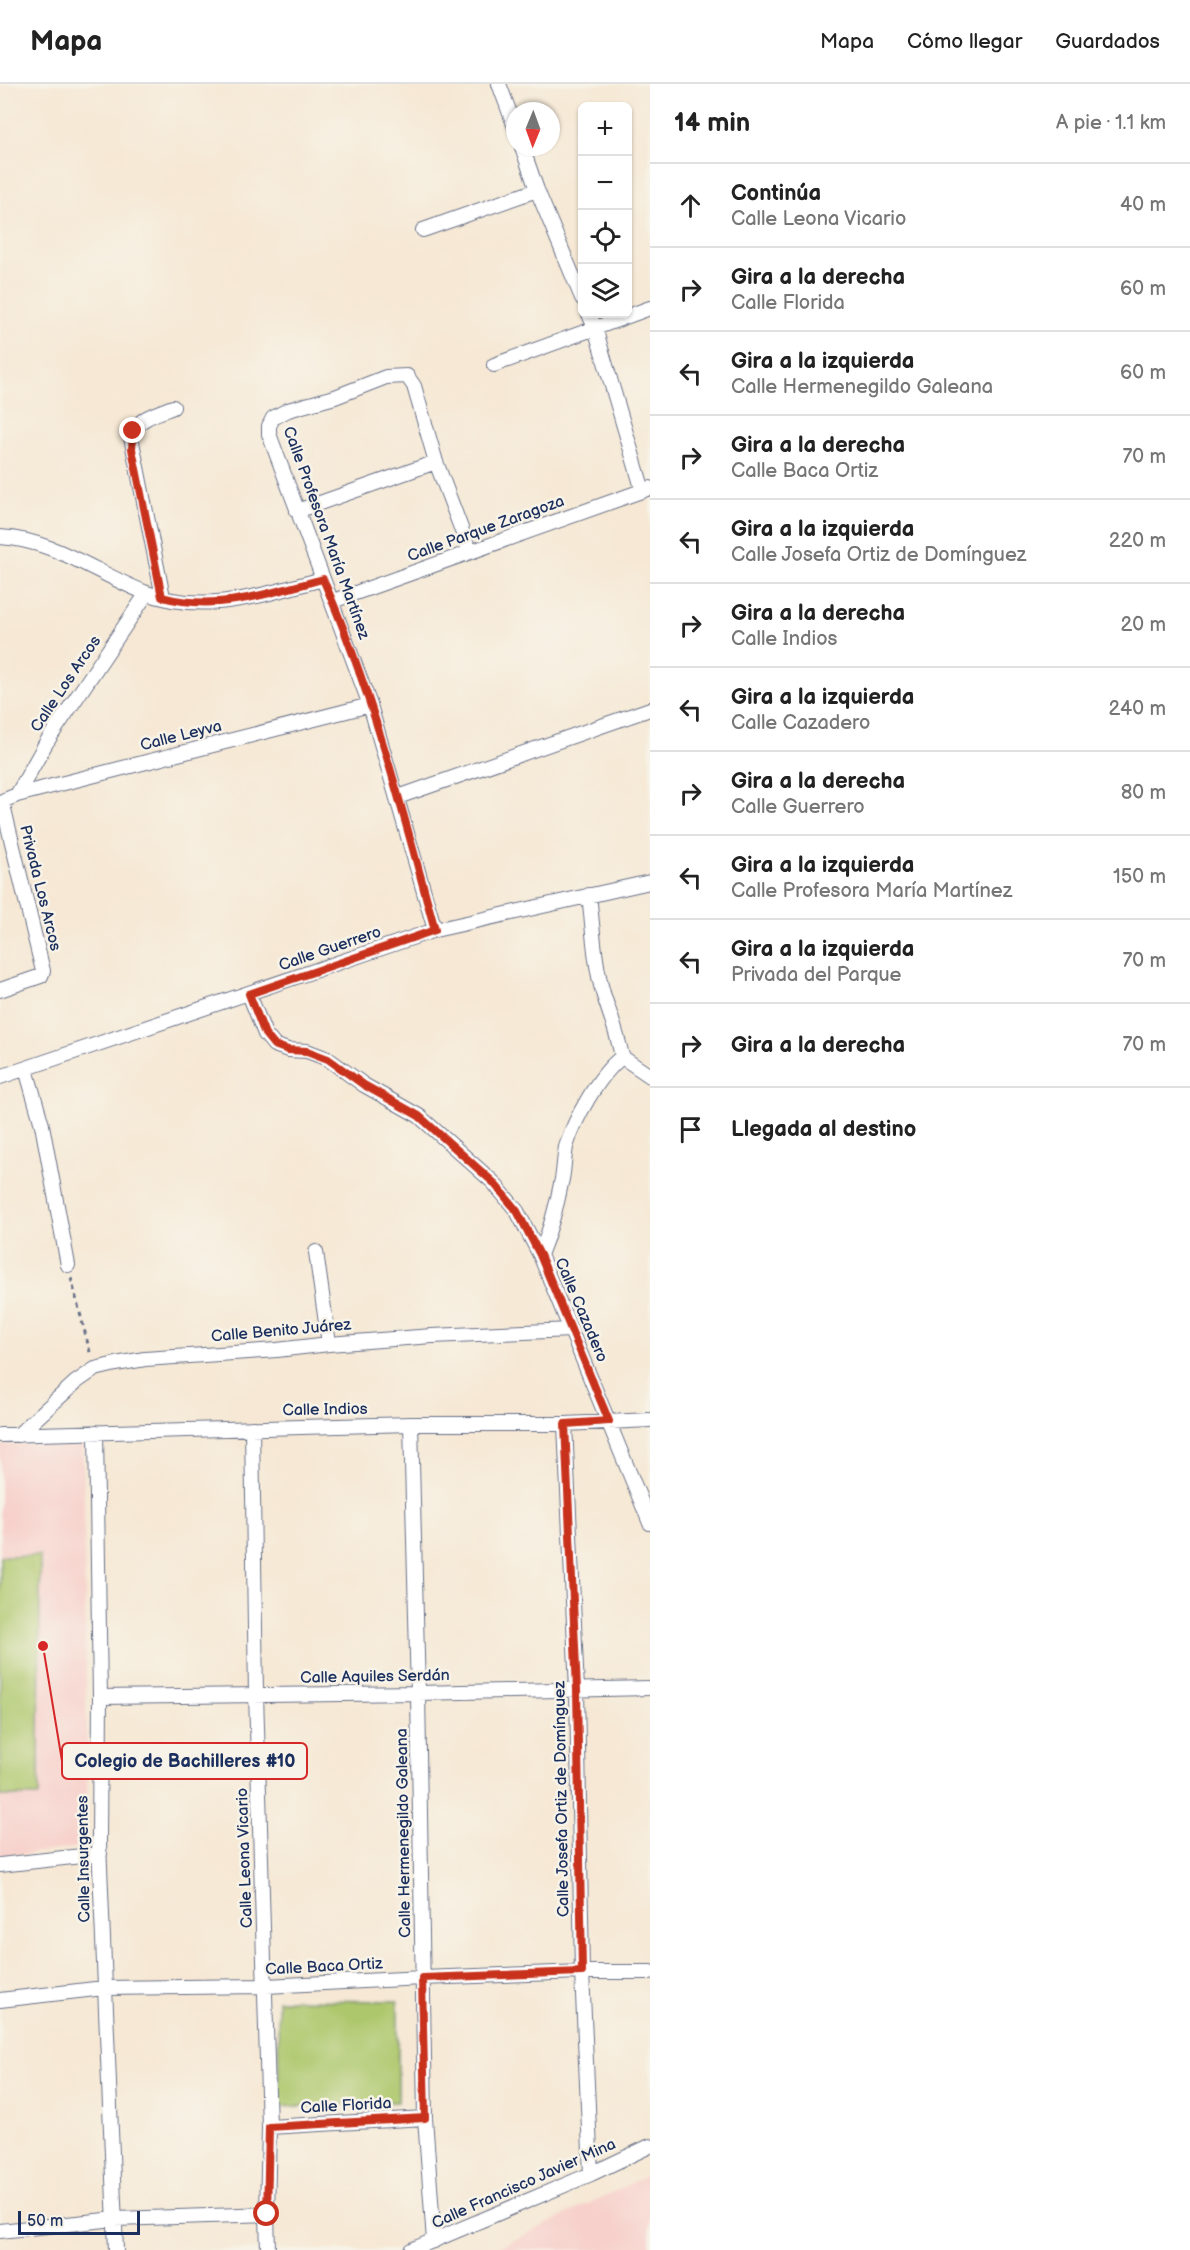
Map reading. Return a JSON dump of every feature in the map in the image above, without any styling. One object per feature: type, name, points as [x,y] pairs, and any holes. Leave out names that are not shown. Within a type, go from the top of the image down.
[{"type":"street","points":[[499,84],[506,103]]},
{"type":"street","points":[[525,156],[578,288]]},
{"type":"street","points":[[423,230],[537,190]]},
{"type":"street","points":[[494,365],[650,308]]},
{"type":"street","points":[[591,318],[647,490]]},
{"type":"street","name":"Calle Profesora María Martínez","points":[[435,930],[370,705],[269,434],[270,421],[288,410],[335,397],[380,379],[407,376],[414,386],[436,462]]},
{"type":"street","points":[[162,597],[131,437],[135,426],[143,419],[173,407]]},
{"type":"street","points":[[297,511],[436,462],[470,552]]},
{"type":"street","name":"Calle Parque Zaragoza","points":[[333,601],[647,490]]},
{"type":"street","points":[[0,537],[58,550],[147,593],[184,603],[216,603],[246,599],[323,579]]},
{"type":"street","name":"Calle Los Arcos","points":[[17,795],[46,743],[147,593]]},
{"type":"street","name":"Calle Leyva","points":[[1,801],[370,705]]},
{"type":"street","points":[[398,797],[650,709]]},
{"type":"street","name":"Privada Los Arcos","points":[[0,990],[40,977],[43,971],[1,801]]},
{"type":"street","name":"Calle Guerrero","points":[[1,1074],[26,1069],[435,930],[650,882]]},
{"type":"street","points":[[589,895],[599,975],[622,1057],[650,1076]]},
{"type":"street","name":"Calle Cazadero","points":[[249,994],[265,1034],[274,1045],[288,1050],[307,1051],[328,1059],[364,1085],[419,1116],[493,1182],[517,1211],[540,1255],[572,1330],[650,1523]]},
{"type":"street","points":[[540,1255],[551,1226],[570,1138],[591,1094],[602,1077],[622,1057]]},
{"type":"street","points":[[26,1069],[42,1125],[68,1265]]},
{"type":"street","points":[[316,1252],[329,1344]]},
{"type":"street","name":"Calle Benito Juárez","points":[[18,1435],[65,1390],[94,1369],[145,1359],[432,1336],[572,1330]]},
{"type":"street","name":"Calle Indios","points":[[0,1435],[411,1424],[565,1424],[650,1420]]},
{"type":"street","name":"Calle Hermenegildo Galeana","points":[[411,1424],[425,2118],[434,2241]]},
{"type":"street","name":"Calle Josefa Ortiz de Domínguez","points":[[565,1424],[577,1690],[582,1972],[591,2174]]},
{"type":"street","name":"Calle Leona Vicario","points":[[252,1428],[256,1694],[269,2127],[268,2250]]},
{"type":"street","name":"Calle Insurgentes","points":[[96,1432],[100,1854],[116,2250]]},
{"type":"street","name":"Calle Aquiles Serdán","points":[[100,1697],[650,1688]]},
{"type":"street","points":[[0,1865],[100,1854]]},
{"type":"street","name":"Calle Baca Ortiz","points":[[0,2000],[104,1989],[266,1986],[582,1972],[650,1972]]},
{"type":"street","name":"Calle Florida","points":[[269,2127],[425,2118]]},
{"type":"street","name":"Calle Francisco Javier Mina","points":[[411,2250],[591,2174],[650,2146]]},
{"type":"street","points":[[0,2231],[115,2219],[267,2214]]},
{"type":"path","points":[[68,1265],[94,1369]]},
{"type":"shaded area","points":[[83,1442],[88,1846],[0,1857],[0,1445]]},
{"type":"shaded area","points":[[650,2174],[650,2250],[493,2250]]},
{"type":"green space","points":[[0,1556],[40,1556],[39,1796],[0,1796]]},
{"type":"green space","points":[[278,2000],[398,2001],[398,2102],[279,2107]]},
{"type":"place","name":"Colegio de Bachilleres #10","points":[[43,1646]]},
{"type":"route","points":[[133,431],[132,449],[162,597],[184,603],[216,603],[246,599],[323,579],[370,705],[435,930],[249,994],[265,1034],[274,1045],[282,1049],[307,1051],[321,1055],[364,1085],[419,1116],[508,1198],[540,1255],[609,1421],[565,1424],[577,1690],[582,1972],[422,1978],[425,2118],[269,2127],[267,2214]]}]
